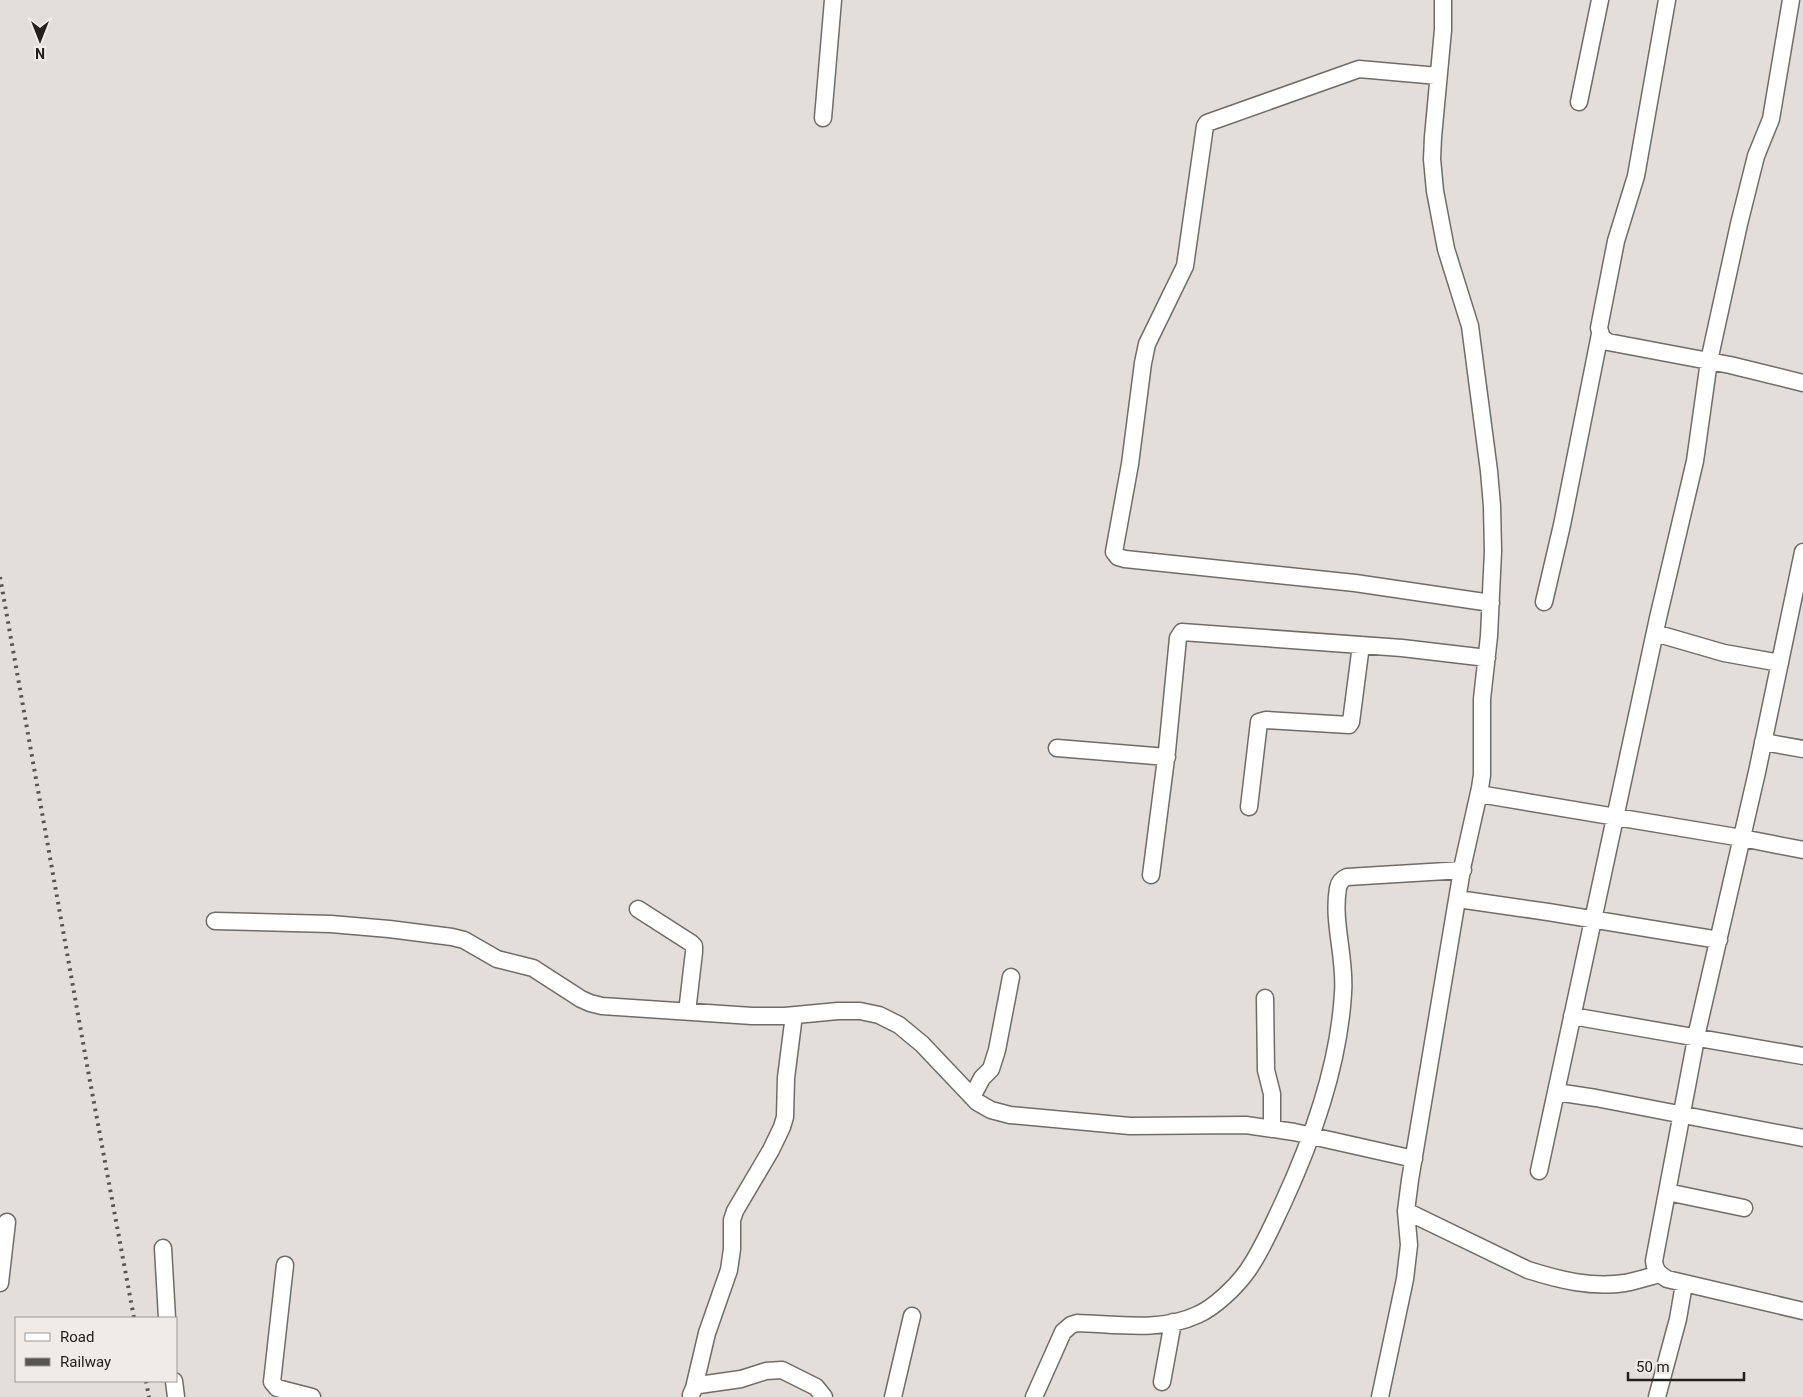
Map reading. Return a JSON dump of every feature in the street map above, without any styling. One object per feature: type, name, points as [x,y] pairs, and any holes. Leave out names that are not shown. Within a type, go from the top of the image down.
[{"type":"street","points":[[823,118],[833,0]]},
{"type":"street","points":[[1380,1397],[1405,1279],[1409,1245],[1406,1211],[1463,870],[1482,775],[1482,700],[1491,603],[1492,506],[1470,326],[1446,249],[1435,191],[1432,159],[1444,0]]},
{"type":"street","points":[[1579,102],[1600,0]]},
{"type":"street","points":[[1544,602],[1562,525],[1600,334],[1599,328],[1616,241],[1636,176],[1666,0]]},
{"type":"street","points":[[1539,1171],[1655,634],[1695,461],[1709,361],[1739,224],[1756,156],[1771,119],[1793,0],[1803,2]]},
{"type":"street","points":[[1438,76],[1359,69],[1205,126],[1185,266],[1147,344],[1130,464],[1114,552],[1118,557],[1125,559],[1355,584],[1491,603]]},
{"type":"street","points":[[1600,334],[1608,342],[1709,361],[1803,383]]},
{"type":"street","points":[[1803,552],[1764,742],[1697,1037],[1654,1261],[1655,1268],[1659,1274],[1667,1279],[1803,1310]]},
{"type":"street","points":[[1151,874],[1166,757],[1178,638],[1182,632],[1362,645],[1487,658]]},
{"type":"street","points":[[1655,634],[1724,652],[1780,663]]},
{"type":"street","points":[[1249,807],[1259,722],[1266,720],[1348,725],[1351,722],[1362,645]]},
{"type":"street","points":[[1764,742],[1803,749]]},
{"type":"street","points":[[1057,748],[1166,757]]},
{"type":"street","points":[[1479,794],[1803,850]]},
{"type":"street","points":[[1034,1397],[1063,1332],[1071,1325],[1077,1323],[1148,1325],[1187,1319],[1205,1311],[1248,1270],[1272,1226],[1312,1136],[1335,1055],[1342,1012],[1343,972],[1337,920],[1338,887],[1340,882],[1347,877],[1463,870]]},
{"type":"street","points":[[1458,899],[1719,940]]},
{"type":"street","points":[[638,909],[694,946],[687,1012]]},
{"type":"street","points":[[215,922],[331,924],[452,937],[464,940],[497,959],[533,968],[590,1004],[752,1016],[860,1011],[879,1014],[899,1025],[922,1044],[972,1097],[991,1110],[1033,1118],[1130,1126],[1246,1125],[1312,1136],[1414,1159]]},
{"type":"street","points":[[972,1097],[982,1078],[991,1069],[998,1050],[1011,977]]},
{"type":"street","points":[[1265,998],[1266,1070],[1272,1094],[1272,1129]]},
{"type":"street","points":[[692,1393],[707,1334],[729,1270],[732,1249],[732,1220],[735,1211],[771,1150],[783,1122],[786,1078],[794,1015]]},
{"type":"street","points":[[1572,1016],[1803,1056]]},
{"type":"street","points":[[1556,1092],[1803,1138]]},
{"type":"street","points":[[1667,1192],[1744,1208]]},
{"type":"street","points":[[1406,1211],[1528,1270],[1575,1283],[1600,1285],[1626,1283],[1659,1274]]},
{"type":"street","points":[[0,1283],[7,1222]]},
{"type":"street","points":[[162,1248],[167,1317]]},
{"type":"street","points":[[285,1265],[272,1382],[277,1388],[312,1397]]},
{"type":"street","points":[[1657,1397],[1678,1318],[1684,1284]]},
{"type":"street","points":[[893,1397],[912,1316]]},
{"type":"street","points":[[1162,1382],[1173,1322]]},
{"type":"street","points":[[692,1393],[699,1385],[741,1379],[766,1371],[782,1370],[816,1387],[824,1397]]},
{"type":"street","points":[[174,1382],[176,1397]]},
{"type":"railway","points":[[0,577],[134,1317]]},
{"type":"railway","points":[[146,1382],[149,1397]]}]
